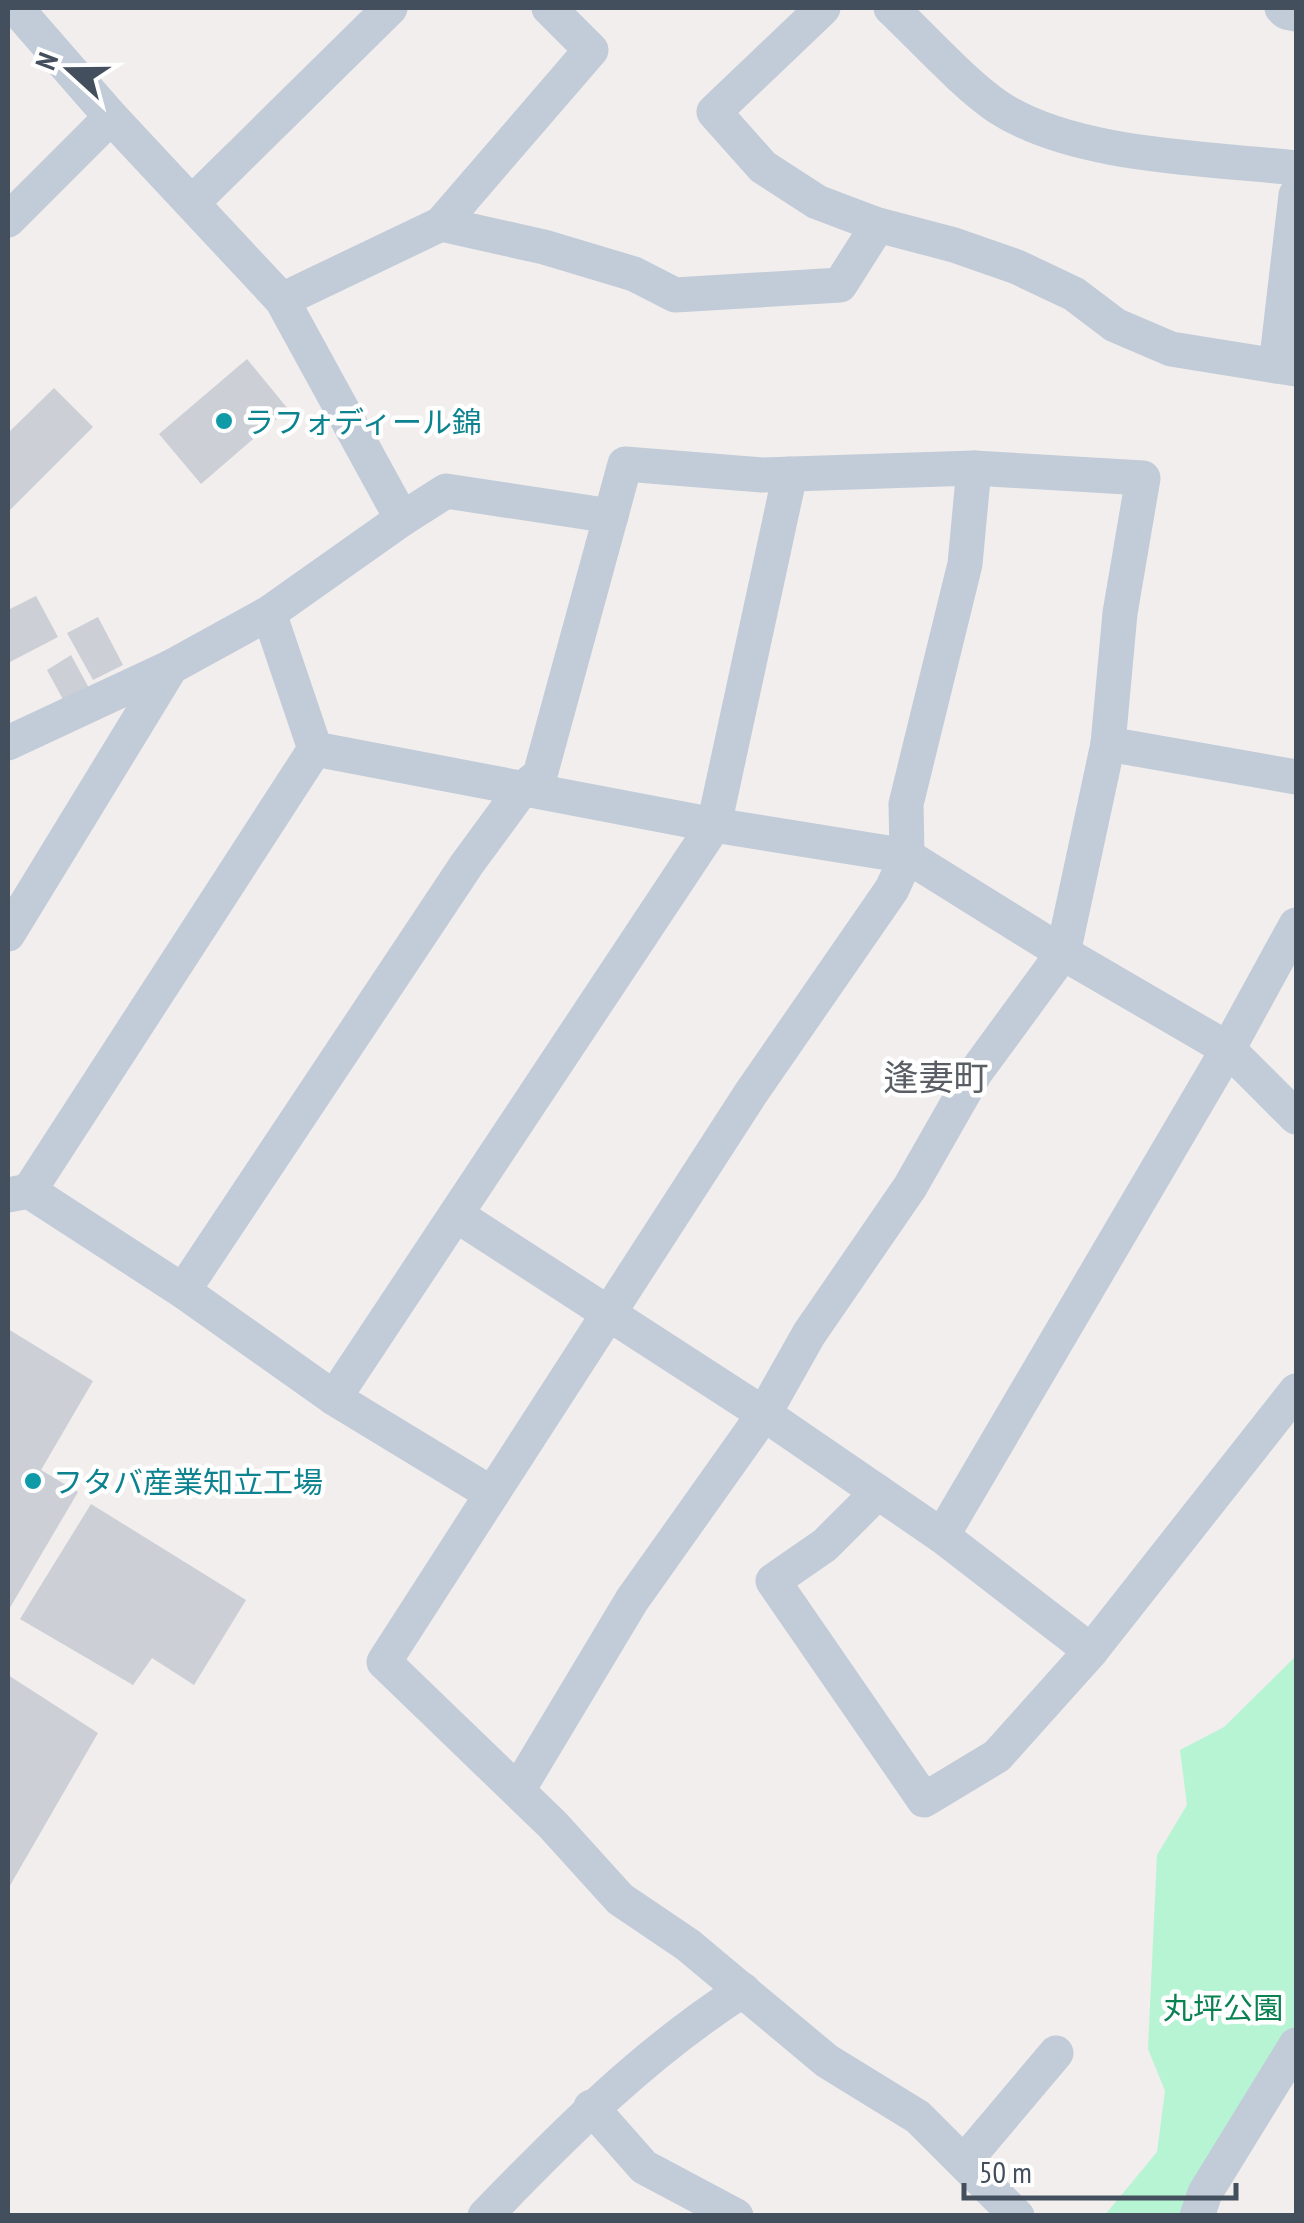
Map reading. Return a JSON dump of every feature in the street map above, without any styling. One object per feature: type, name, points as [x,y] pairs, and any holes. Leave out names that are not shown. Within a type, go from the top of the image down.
[{"type":"street","points":[[16,8],[111,117],[282,300],[402,519]]},
{"type":"street","points":[[192,202],[390,8]]},
{"type":"street","points":[[282,300],[441,224],[592,50],[549,8]]},
{"type":"street","points":[[822,8],[714,112],[763,167],[816,202],[1017,267],[1074,294],[1115,325],[1171,349],[1286,368],[1296,195]]},
{"type":"street","points":[[892,8],[997,106],[1051,134],[1132,149],[1296,168]]},
{"type":"street","points":[[1282,8],[1296,14]]},
{"type":"street","points":[[8,220],[111,117]]},
{"type":"street","points":[[441,224],[544,247],[634,274],[675,296],[840,285],[878,225]]},
{"type":"street","points":[[183,1291],[467,864],[522,789],[540,776],[625,464],[790,474],[974,468],[1143,478],[1120,613],[1108,744],[1063,953],[975,1073],[910,1187],[809,1334],[764,1414],[632,1600],[518,1790]]},
{"type":"street","points":[[974,468],[964,564],[906,804],[906,856],[892,889],[751,1093],[384,1662],[518,1790],[620,1899],[688,1945],[827,2061],[918,2116],[1005,2211]]},
{"type":"street","points":[[334,1398],[714,825],[790,474]]},
{"type":"street","points":[[8,743],[171,667],[269,613],[446,491],[611,516]]},
{"type":"street","points":[[269,613],[315,749]]},
{"type":"street","points":[[8,934],[171,667]]},
{"type":"street","points":[[1108,744],[1296,777]]},
{"type":"street","points":[[315,749],[714,825],[906,856],[1228,1049],[1296,1117]]},
{"type":"street","points":[[315,749],[18,1193],[183,1291],[334,1398],[492,1494]]},
{"type":"street","points":[[942,1536],[1228,1049],[1296,925]]},
{"type":"street","points":[[458,1216],[878,1492],[1092,1650]]},
{"type":"street","points":[[878,1492],[826,1545],[773,1581],[924,1800],[997,1756],[1092,1650],[1296,1390]]},
{"type":"street","points":[[485,2216],[591,2107],[712,2010],[744,1990]]},
{"type":"street","points":[[1197,2216],[1205,2193],[1296,2045]]},
{"type":"street","points":[[964,2162],[1056,2053]]},
{"type":"street","points":[[591,2107],[644,2167],[736,2216]]},
{"type":"green space","name":"丸坪公園","points":[[1296,1656],[1296,2027],[1196,2190],[1188,2215],[1104,2216],[1157,2152],[1165,2091],[1148,2049],[1157,1855],[1187,1805],[1180,1750],[1224,1727]]},
{"type":"building","name":"ラフォディール錦","points":[[247,359],[288,409],[201,484],[159,434]]},
{"type":"building","points":[[54,388],[93,427],[8,512],[8,433]]},
{"type":"building","points":[[36,596],[58,637],[8,663],[8,610]]},
{"type":"building","points":[[98,617],[123,665],[93,680],[67,633]]},
{"type":"building","points":[[71,655],[90,690],[65,703],[47,670]]},
{"type":"building","name":"フタバ産業知立工場","points":[[8,1329],[93,1381],[41,1470],[78,1492],[8,1611]]},
{"type":"building","points":[[91,1504],[246,1600],[194,1685],[152,1658],[133,1685],[20,1619]]},
{"type":"building","points":[[8,1675],[98,1733],[8,1889]]},
{"type":"place","name":"ラフォディール錦","points":[[224,421]]},
{"type":"place","name":"フタバ産業知立工場","points":[[33,1481]]},
{"type":"district","name":"逢妻町","points":[[936,1077]]}]
